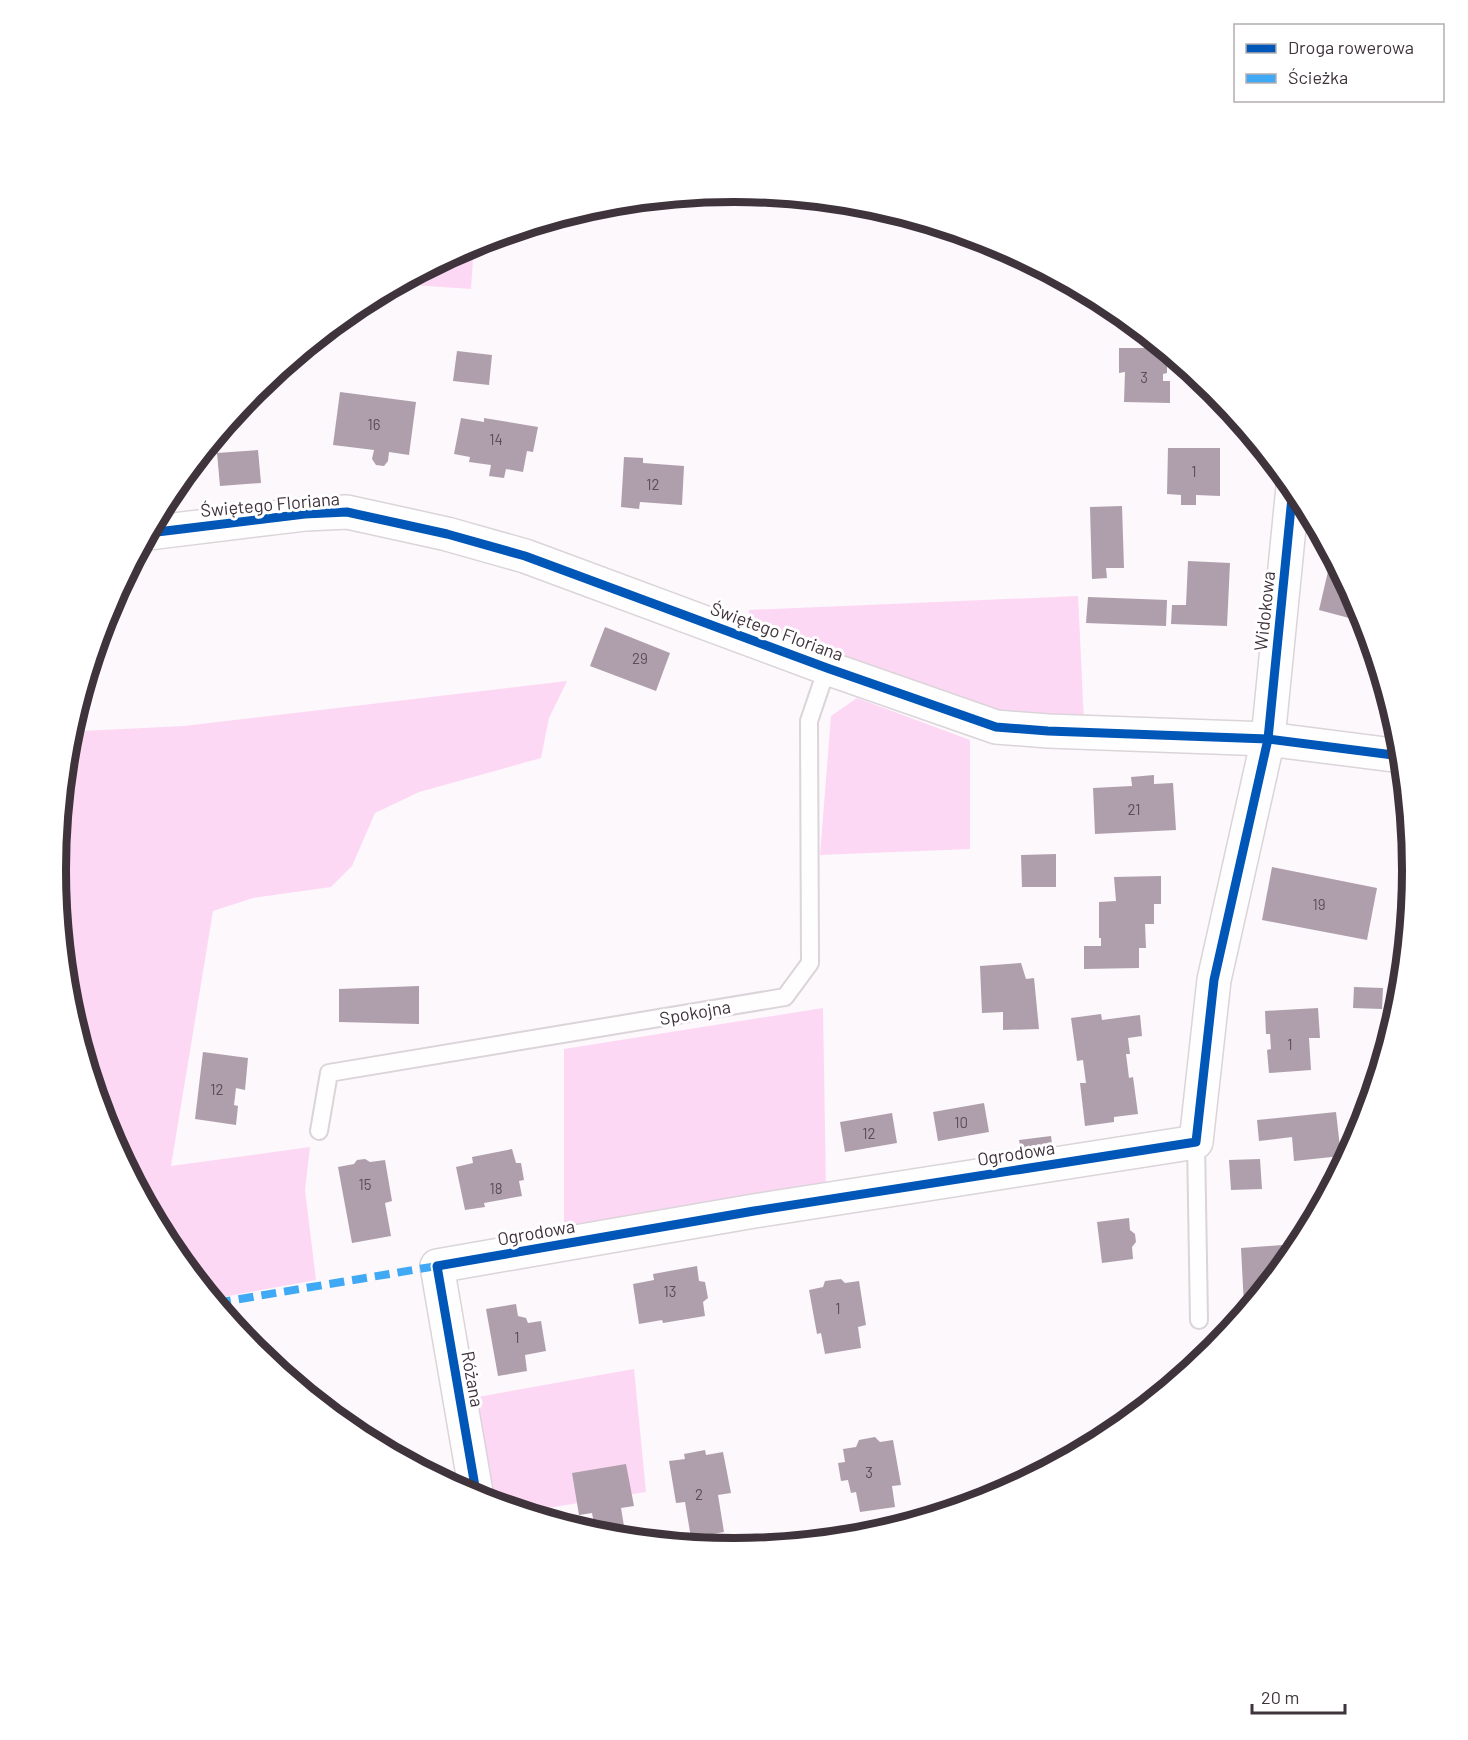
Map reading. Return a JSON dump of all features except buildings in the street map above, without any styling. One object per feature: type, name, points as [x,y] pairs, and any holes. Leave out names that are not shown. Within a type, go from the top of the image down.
[{"type":"street","name":"Widokowa","points":[[1268,739],[1291,503]]},
{"type":"street","name":"Świętego Floriana","points":[[158,532],[305,514],[347,512],[447,534],[525,556],[827,668],[996,727],[1268,739],[1391,755]]},
{"type":"street","points":[[1196,1142],[1214,980],[1268,739]]},
{"type":"street","name":"Ogrodowa","points":[[437,1266],[754,1211],[1196,1142]]},
{"type":"street","name":"Różana","points":[[437,1266],[475,1486]]},
{"type":"lane","name":"Spokojna","points":[[320,1131],[329,1073],[785,997],[810,963],[809,721],[827,668]]},
{"type":"lane","points":[[1196,1142],[1199,1320]]},
{"type":"shaded area","points":[[473,255],[471,289],[412,285]]},
{"type":"shaded area","points":[[1078,596],[1084,722],[995,709],[748,628],[749,610]]},
{"type":"shaded area","points":[[567,681],[549,718],[541,758],[419,792],[375,813],[352,866],[331,887],[253,898],[213,911],[171,1166],[310,1147],[305,1190],[316,1280],[221,1297],[204,1277],[155,1204],[117,1126],[101,1085],[89,1043],[79,1000],[67,914],[67,826],[82,729],[82,731],[184,726]]},
{"type":"shaded area","points":[[857,698],[970,740],[970,849],[820,855],[831,716]]},
{"type":"shaded area","points":[[823,1008],[826,1190],[564,1233],[564,1049]]},
{"type":"shaded area","points":[[634,1369],[646,1492],[541,1509],[489,1491],[472,1398]]},
{"type":"marked path","points":[[225,1302],[437,1266]]},
{"type":"cycle path","points":[[475,1486],[437,1266],[754,1211],[1196,1142],[1214,980],[1268,739],[1291,503]]},
{"type":"cycle path","points":[[158,532],[305,514],[347,512],[447,534],[525,556],[827,668],[996,727],[1268,739],[1391,755]]}]
